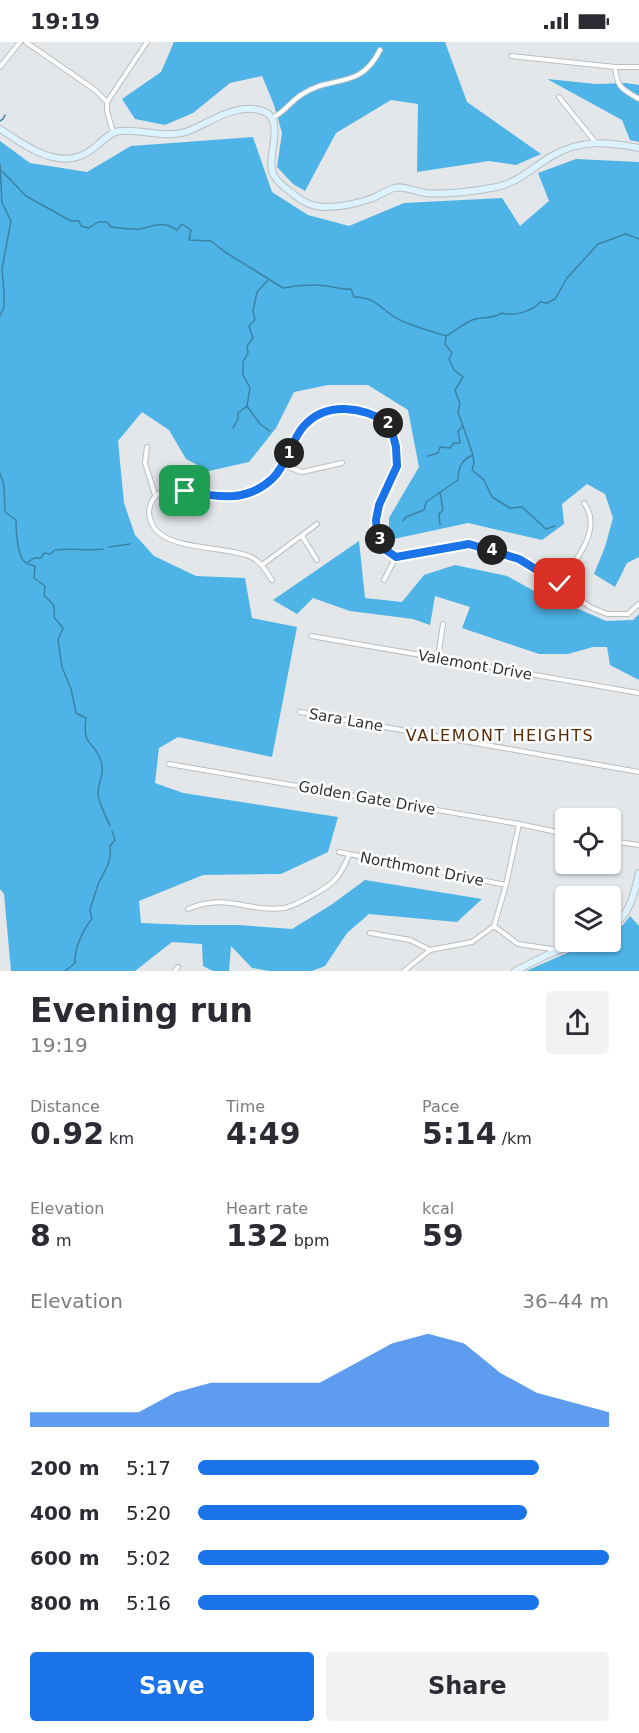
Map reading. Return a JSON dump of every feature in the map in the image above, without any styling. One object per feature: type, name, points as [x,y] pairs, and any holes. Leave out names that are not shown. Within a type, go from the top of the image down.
[{"type":"street","points":[[0,67],[20,42]]},
{"type":"street","points":[[26,42],[96,90],[107,102]]},
{"type":"street","points":[[113,132],[107,102],[147,42]]},
{"type":"street","points":[[272,118],[282,113],[302,94],[350,79],[366,71],[375,61],[380,50]]},
{"type":"street","points":[[512,56],[615,67],[639,67]]},
{"type":"street","points":[[615,67],[616,81],[621,88],[639,99]]},
{"type":"street","points":[[559,97],[595,142]]},
{"type":"street","points":[[0,129],[38,153],[52,158],[66,159],[86,154],[113,132],[179,134],[228,113],[249,109],[264,111],[272,118],[275,131],[271,158],[274,175],[281,185],[300,199],[308,204],[323,207],[363,201],[392,188],[400,187],[426,193],[497,186],[526,175],[553,155],[586,143],[614,143],[639,148]]},
{"type":"street","points":[[272,580],[262,565],[250,556],[171,540],[156,532],[150,520],[149,507],[155,495],[169,489],[217,497],[238,496],[273,478],[302,428],[316,416],[332,409],[352,408],[375,414],[390,424],[396,447],[397,466],[379,505],[376,520],[377,533],[383,548],[396,557],[469,544],[519,559],[560,584],[590,607],[608,614],[628,614],[639,604]]},
{"type":"street","points":[[147,447],[145,463],[155,495]]},
{"type":"street","points":[[282,465],[302,472],[342,463]]},
{"type":"street","points":[[560,584],[589,536],[593,523],[584,503]]},
{"type":"street","points":[[262,565],[317,524]]},
{"type":"street","points":[[302,536],[317,560]]},
{"type":"street","points":[[384,579],[396,557]]},
{"type":"street","points":[[438,658],[442,624]]},
{"type":"street","name":"Valemont Drive","points":[[311,636],[639,693]]},
{"type":"street","name":"Sara Lane","points":[[300,712],[639,772]]},
{"type":"street","name":"Golden Gate Drive","points":[[169,764],[555,832]]},
{"type":"street","points":[[404,971],[430,950],[472,942],[494,926],[506,885],[519,824]]},
{"type":"street","points":[[621,842],[639,844]]},
{"type":"street","name":"Northmont Drive","points":[[339,852],[506,885]]},
{"type":"street","points":[[188,909],[203,902],[216,901],[267,908],[292,906],[334,883],[342,872],[349,855]]},
{"type":"street","points":[[621,920],[628,910],[639,873]]},
{"type":"street","points":[[494,926],[518,944],[555,949]]},
{"type":"street","points":[[370,933],[410,940],[430,950]]},
{"type":"street","points":[[542,947],[547,955]]},
{"type":"street","points":[[515,971],[555,952]]},
{"type":"shaded area","points":[[174,42],[445,42],[467,102],[541,154],[516,165],[489,161],[417,172],[418,104],[391,100],[336,133],[305,191],[293,184],[277,167],[282,133],[262,76],[230,83],[193,113],[165,125],[135,119],[122,99],[161,72]]},
{"type":"shaded area","points":[[547,79],[596,84],[639,85],[639,142],[630,140],[622,120]]},
{"type":"shaded area","points":[[253,137],[272,192],[308,215],[349,226],[404,203],[502,198],[520,226],[549,201],[538,173],[576,159],[639,162],[639,557],[627,563],[615,587],[594,574],[613,518],[605,494],[587,484],[562,504],[564,524],[542,540],[468,523],[389,540],[389,518],[419,467],[408,410],[368,385],[328,385],[294,392],[276,428],[249,462],[209,471],[186,459],[169,430],[142,412],[118,441],[124,503],[135,535],[154,556],[196,576],[245,578],[252,618],[297,627],[272,757],[178,737],[159,748],[155,783],[183,793],[338,817],[328,852],[281,874],[203,875],[139,901],[141,923],[239,925],[292,929],[331,905],[365,880],[482,899],[457,922],[369,914],[347,933],[325,966],[312,971],[269,971],[252,968],[231,946],[229,971],[213,971],[203,966],[202,944],[172,942],[135,971],[11,971],[4,894],[0,889],[0,141],[30,163],[87,172],[131,146]]},
{"type":"shaded area","points":[[359,541],[365,598],[402,602],[424,575],[455,565],[507,576],[545,597],[606,621],[633,620],[639,614],[639,680],[610,665],[607,647],[593,647],[568,654],[539,654],[462,628],[470,607],[435,596],[430,625],[413,619],[350,611],[313,598],[297,614],[273,600]]},
{"type":"shaded area","points":[[630,916],[639,926],[639,971],[526,971],[569,952],[621,952],[621,926]]},
{"type":"waterway","points":[[0,121],[5,115]]},
{"type":"waterway","points":[[0,164],[2,203],[11,221],[2,269],[4,307],[0,316]]},
{"type":"waterway","points":[[2,171],[26,196],[71,221],[79,221],[81,226],[89,228],[98,222],[107,222],[111,227],[140,229],[163,224],[177,230],[182,224],[191,230],[189,240],[211,241],[283,288],[310,285],[351,289],[354,297],[369,299],[400,320],[446,336],[476,319],[493,317],[502,313],[522,312],[533,308],[540,302],[547,303],[555,299],[567,278],[598,244],[626,234],[639,239]]},
{"type":"waterway","points":[[233,428],[238,419],[238,413],[247,406],[250,388],[243,375],[243,362],[248,353],[247,346],[253,338],[249,326],[255,320],[253,311],[257,292],[268,280]]},
{"type":"waterway","points":[[403,521],[406,517],[424,510],[426,502],[458,480],[461,465],[473,455],[458,412],[460,404],[455,390],[463,377],[454,370],[449,359],[452,353],[445,344],[446,337]]},
{"type":"waterway","points":[[247,406],[260,424],[270,431]]},
{"type":"waterway","points":[[428,456],[438,453],[440,447],[450,448],[454,443],[460,443],[458,431],[463,426]]},
{"type":"waterway","points":[[473,456],[472,470],[484,480],[492,497],[510,508],[522,507],[546,529],[555,526]]},
{"type":"waterway","points":[[0,473],[4,485],[5,512],[16,520],[21,556],[26,563],[35,566],[34,578],[45,586],[44,595],[53,605],[54,617],[63,628],[58,640],[62,667],[71,689],[76,713],[86,718],[87,739],[101,761],[102,770],[98,794],[110,826]]},
{"type":"waterway","points":[[440,492],[443,510],[439,514],[440,525]]},
{"type":"waterway","points":[[109,547],[130,544]]},
{"type":"waterway","points":[[27,563],[34,558],[41,558],[44,553],[50,554],[55,550],[103,549]]},
{"type":"waterway","points":[[65,971],[75,963],[80,940],[92,918],[90,909],[109,861],[110,846],[115,840],[112,831]]},
{"type":"district","name":"VALEMONT HEIGHTS","points":[[500,735]]},
{"type":"route","points":[[185,491],[217,497],[238,496],[257,488],[273,478],[302,428],[316,416],[332,409],[352,408],[375,414],[390,424],[396,447],[397,466],[379,505],[376,520],[377,533],[383,548],[396,557],[469,544],[519,559],[560,584]]}]
